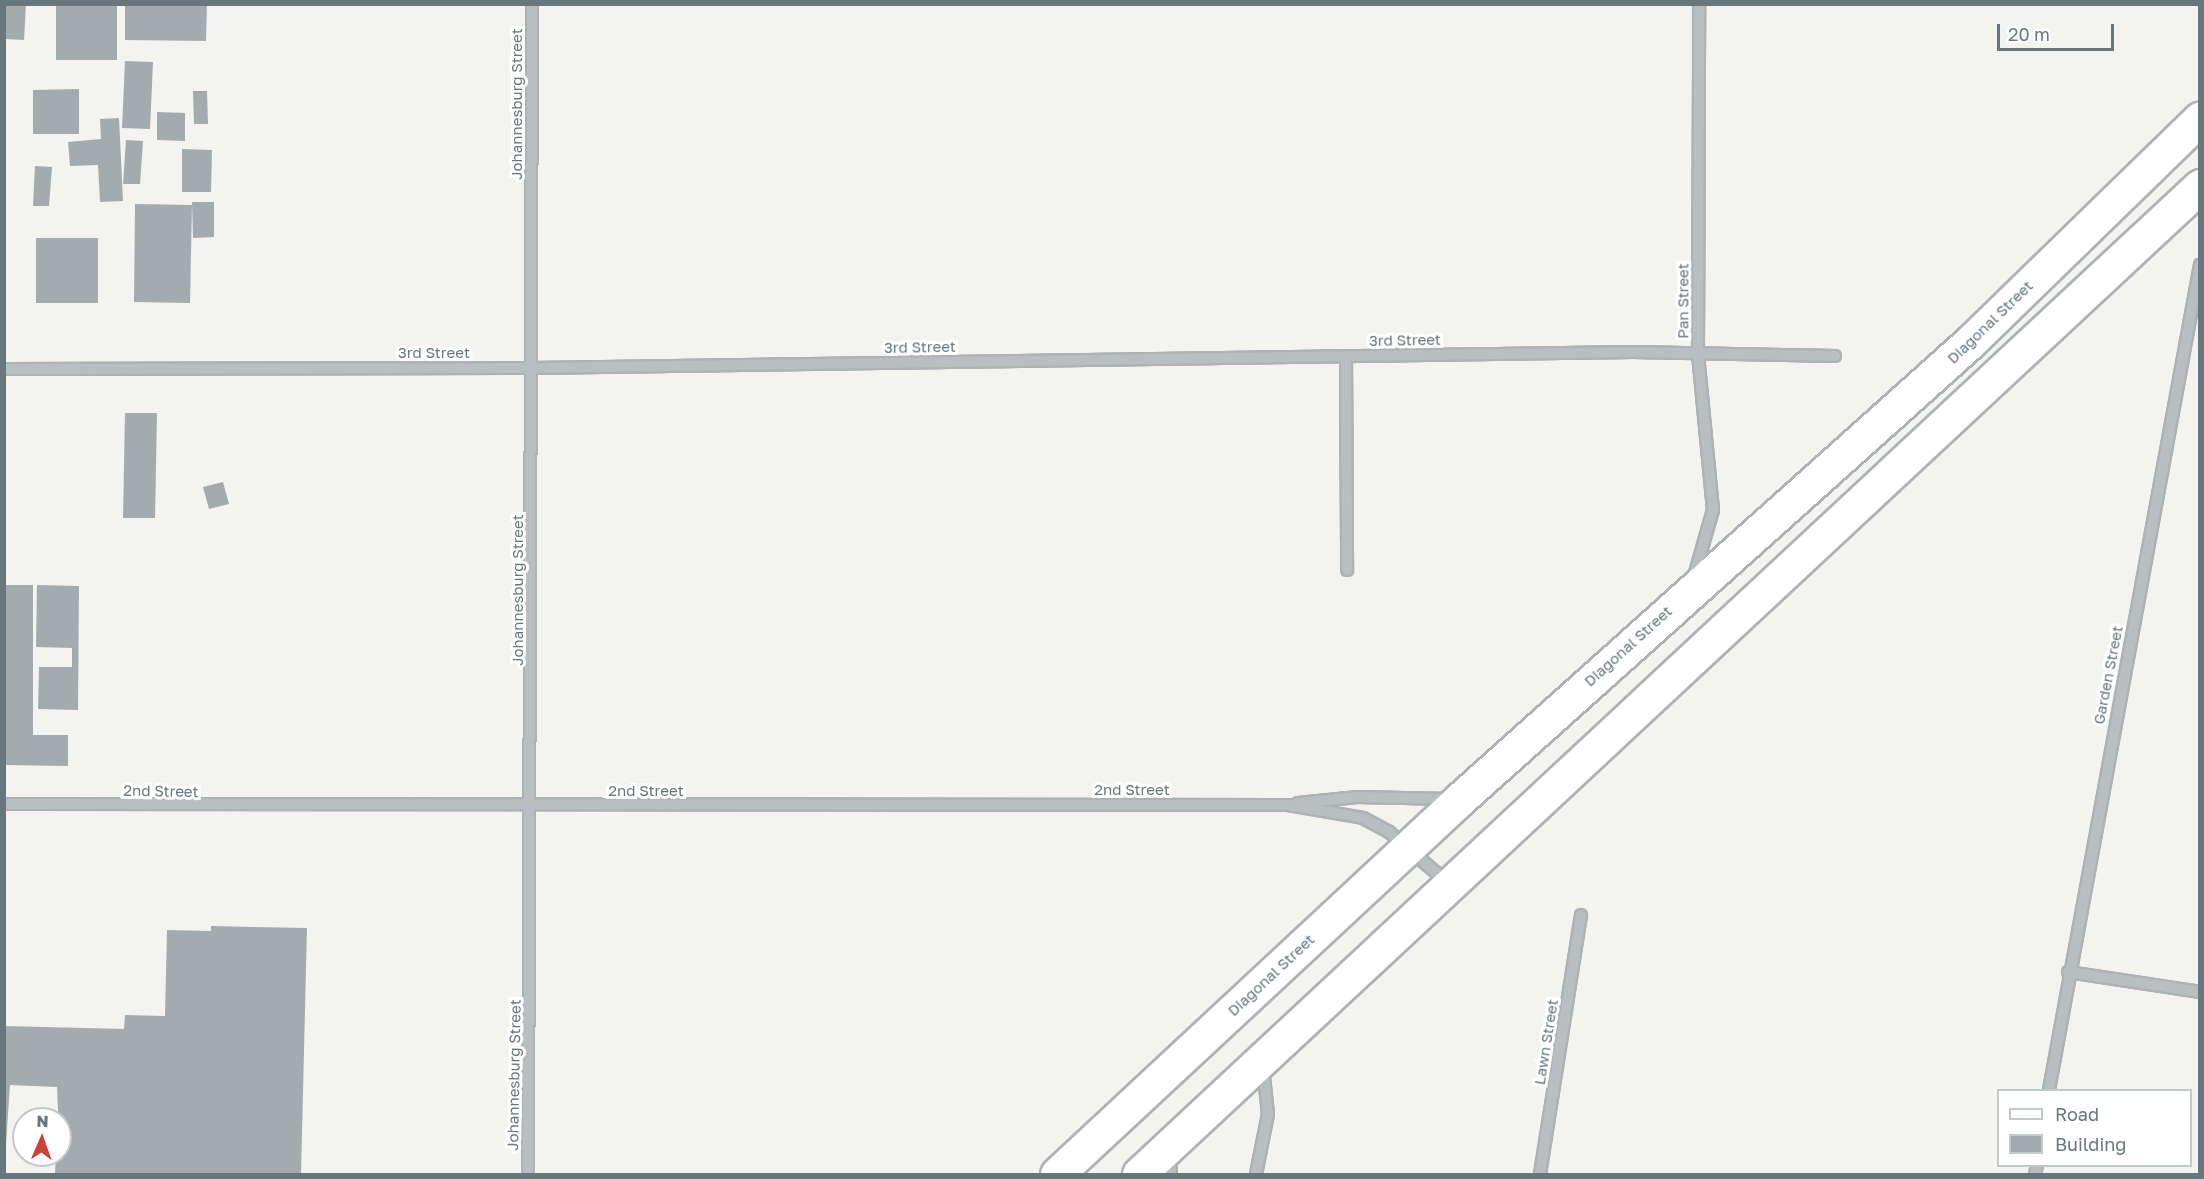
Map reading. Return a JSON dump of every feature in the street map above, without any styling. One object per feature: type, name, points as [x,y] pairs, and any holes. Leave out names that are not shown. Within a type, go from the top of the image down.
[{"type":"main road","name":"Diagonal Street","points":[[1057,1174],[1407,848],[1687,593],[1969,343],[2199,118]]},
{"type":"main road","points":[[1139,1174],[1170,1160],[1261,1061],[2199,186]]},
{"type":"street","name":"Johannesburg Street","points":[[528,1174],[532,806],[532,4]]},
{"type":"street","name":"Pan Street","points":[[1687,593],[1709,541],[1713,510],[1698,354],[1699,4]]},
{"type":"street","name":"Garden Street","points":[[2049,1089],[2068,972],[2199,265]]},
{"type":"street","name":"3rd Street","points":[[4,369],[533,368],[1346,356],[1698,354],[1835,356]]},
{"type":"street","points":[[1346,356],[1347,570]]},
{"type":"street","name":"2nd Street","points":[[4,804],[1288,805],[1358,797],[1460,800]]},
{"type":"street","name":"2nd Street","points":[[1288,805],[1363,818],[1407,848],[1450,885]]},
{"type":"street","name":"Lawn Street","points":[[1540,1174],[1581,915]]},
{"type":"street","points":[[2068,972],[2199,992]]},
{"type":"street","points":[[1256,1174],[1268,1114],[1261,1061]]},
{"type":"building","points":[[4,4],[26,4],[24,40],[4,39]]},
{"type":"building","points":[[56,4],[117,4],[117,60],[56,60]]},
{"type":"building","points":[[125,4],[207,4],[206,41],[125,40]]},
{"type":"building","points":[[125,61],[153,62],[150,129],[122,128]]},
{"type":"building","points":[[79,89],[79,134],[33,134],[33,90]]},
{"type":"building","points":[[193,91],[207,91],[208,124],[194,124]]},
{"type":"building","points":[[157,112],[185,113],[185,141],[157,140]]},
{"type":"building","points":[[119,118],[123,201],[100,202],[98,165],[70,166],[68,142],[101,139],[100,119]]},
{"type":"building","points":[[126,140],[143,141],[140,184],[123,184]]},
{"type":"building","points":[[182,149],[212,150],[211,192],[182,192]]},
{"type":"building","points":[[35,166],[52,167],[49,206],[33,206]]},
{"type":"building","points":[[192,202],[214,202],[214,237],[193,238]]},
{"type":"building","points":[[135,204],[192,205],[190,303],[134,302]]},
{"type":"building","points":[[36,238],[98,238],[98,303],[36,303]]},
{"type":"building","points":[[125,413],[157,413],[155,518],[123,518]]},
{"type":"building","points":[[223,482],[229,504],[209,509],[203,487]]},
{"type":"building","points":[[4,585],[33,585],[33,735],[68,735],[68,766],[4,765]]},
{"type":"building","points":[[37,585],[79,586],[78,710],[38,709],[39,667],[72,667],[72,648],[36,647]]},
{"type":"building","points":[[211,926],[307,928],[301,1174],[55,1174],[55,1167],[72,1167],[72,1107],[58,1107],[57,1087],[10,1085],[4,1174],[4,1026],[124,1029],[125,1015],[165,1016],[167,930],[211,931]]}]
